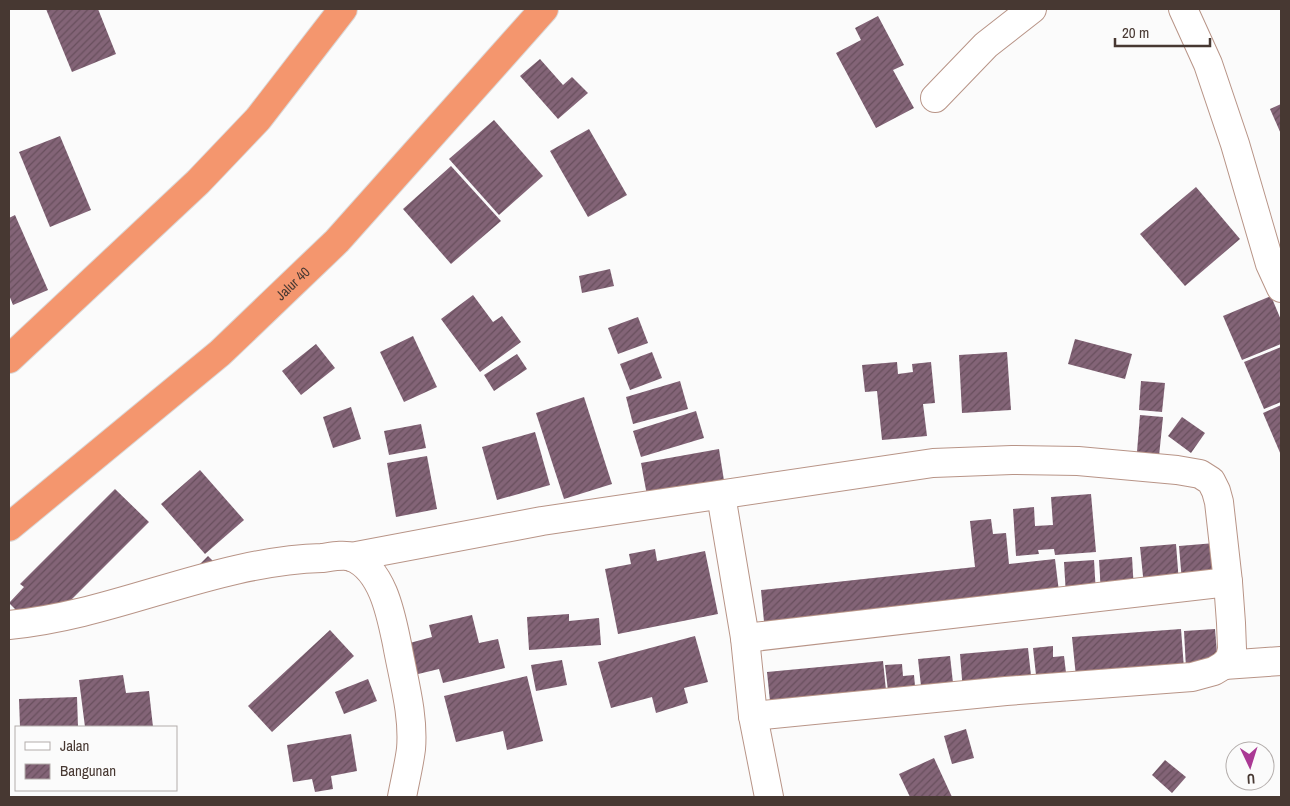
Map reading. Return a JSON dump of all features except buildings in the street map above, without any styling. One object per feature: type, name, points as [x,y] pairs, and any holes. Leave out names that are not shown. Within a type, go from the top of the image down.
[{"type":"highway","points":[[9,359],[198,182],[258,119],[343,9]]},
{"type":"highway","name":"Jalur 40","points":[[9,527],[220,353],[337,241],[544,9]]},
{"type":"street","points":[[936,98],[986,45],[1032,9]]},
{"type":"street","points":[[1184,9],[1208,64],[1235,144],[1270,264],[1281,288]]},
{"type":"street","points":[[9,625],[40,622],[83,612],[258,564],[300,558],[351,557],[542,521],[721,496],[933,463],[1012,460],[1078,461],[1200,474],[1211,481],[1217,496],[1228,582],[1232,649],[1230,658],[1224,666]]},
{"type":"street","points":[[721,496],[746,638],[753,716],[769,797]]},
{"type":"street","points":[[351,557],[368,568],[377,581],[385,597],[396,638],[410,716],[411,748],[402,797]]},
{"type":"street","points":[[746,638],[1228,582]]},
{"type":"street","points":[[753,716],[1006,691],[1192,677],[1224,666],[1281,661]]}]
